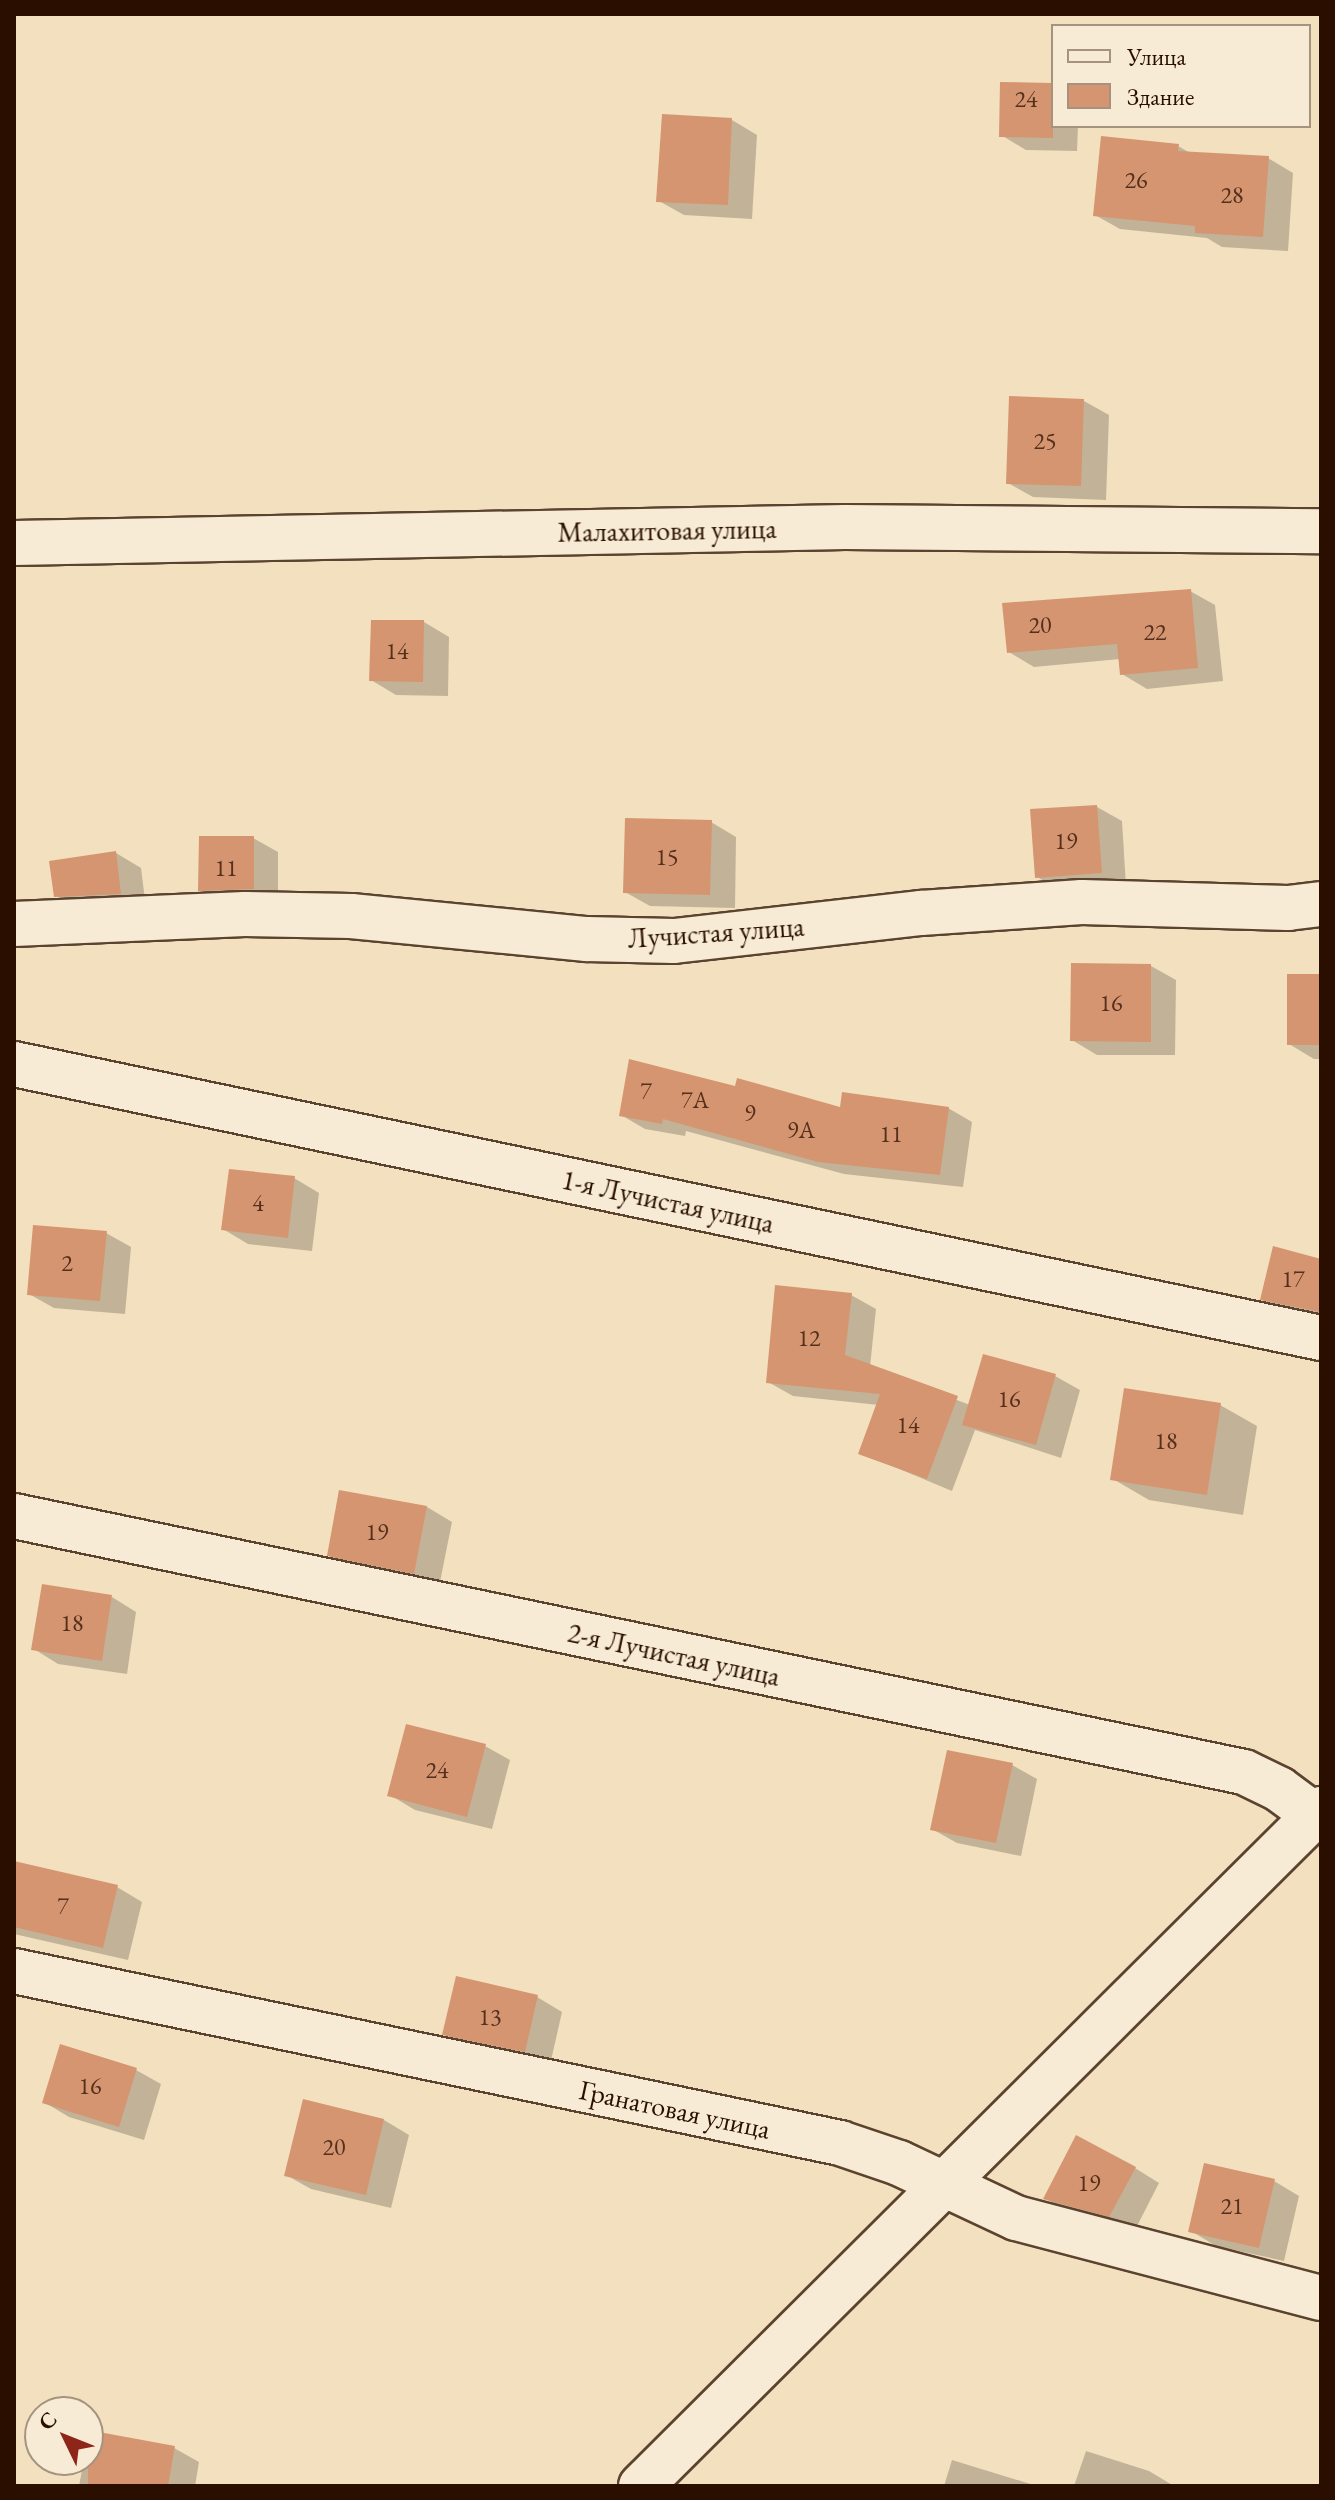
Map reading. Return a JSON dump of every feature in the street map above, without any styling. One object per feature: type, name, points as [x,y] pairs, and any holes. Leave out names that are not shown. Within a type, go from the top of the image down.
[{"type":"street","name":"Малахитовая улица","points":[[14,543],[845,527],[1321,531]]},
{"type":"street","name":"Лучистая улица","points":[[14,924],[245,914],[351,916],[587,939],[674,941],[921,913],[1082,902],[1288,908],[1321,904]]},
{"type":"street","name":"1-я Лучистая улица","points":[[14,1064],[1321,1338]]},
{"type":"street","name":"2-я Лучистая улица","points":[[14,1516],[1244,1772],[1279,1789],[1319,1815]]},
{"type":"street","points":[[641,2486],[939,2185],[1319,1815]]},
{"type":"street","name":"Гранатовая улица","points":[[14,1971],[840,2143],[899,2163],[939,2185],[1016,2218],[1321,2298]]},
{"type":"building","points":[[1000,82],[1051,83],[1053,138],[999,137]]},
{"type":"building","points":[[662,114],[732,118],[728,205],[656,202]]},
{"type":"building","points":[[1101,136],[1179,144],[1178,151],[1269,156],[1263,237],[1195,233],[1195,226],[1093,216]]},
{"type":"building","points":[[1009,396],[1084,399],[1081,486],[1006,484]]},
{"type":"building","points":[[1191,589],[1198,668],[1120,675],[1117,644],[1007,653],[1002,603]]},
{"type":"building","points":[[371,620],[424,620],[423,682],[369,681]]},
{"type":"building","points":[[1097,805],[1102,873],[1035,878],[1030,809]]},
{"type":"building","points":[[625,818],[712,820],[710,895],[623,893]]},
{"type":"building","points":[[199,836],[254,836],[254,889],[198,891]]},
{"type":"building","points":[[116,851],[121,894],[54,897],[49,861]]},
{"type":"building","points":[[1071,963],[1151,964],[1151,1042],[1070,1041]]},
{"type":"building","points":[[1287,974],[1321,974],[1321,1045],[1287,1045]]},
{"type":"building","points":[[629,1059],[735,1086],[737,1078],[840,1107],[842,1092],[949,1107],[940,1175],[818,1162],[663,1119],[662,1124],[619,1116]]},
{"type":"building","points":[[229,1169],[295,1176],[288,1238],[221,1230]]},
{"type":"building","points":[[33,1225],[107,1231],[100,1301],[27,1295]]},
{"type":"building","points":[[1273,1246],[1321,1259],[1321,1312],[1260,1300]]},
{"type":"building","points":[[775,1285],[852,1293],[845,1355],[958,1396],[927,1479],[858,1454],[880,1394],[766,1383]]},
{"type":"building","points":[[983,1354],[1056,1374],[1036,1445],[962,1425]]},
{"type":"building","points":[[1124,1388],[1221,1403],[1207,1495],[1110,1480]]},
{"type":"building","points":[[339,1490],[427,1506],[414,1574],[327,1556]]},
{"type":"building","points":[[42,1584],[112,1595],[102,1661],[31,1650]]},
{"type":"building","points":[[406,1724],[486,1744],[467,1817],[387,1796]]},
{"type":"building","points":[[947,1750],[1013,1763],[996,1843],[930,1830]]},
{"type":"building","points":[[14,1861],[118,1885],[103,1948],[14,1927]]},
{"type":"building","points":[[456,1976],[538,1995],[525,2052],[442,2035]]},
{"type":"building","points":[[60,2044],[137,2068],[119,2127],[42,2103]]},
{"type":"building","points":[[303,2099],[384,2119],[366,2195],[284,2176]]},
{"type":"building","points":[[1076,2135],[1136,2167],[1109,2217],[1043,2199]]},
{"type":"building","points":[[1204,2163],[1275,2179],[1259,2248],[1188,2232]]},
{"type":"building","points":[[104,2433],[175,2446],[168,2486],[88,2486],[88,2476],[104,2476]]}]
